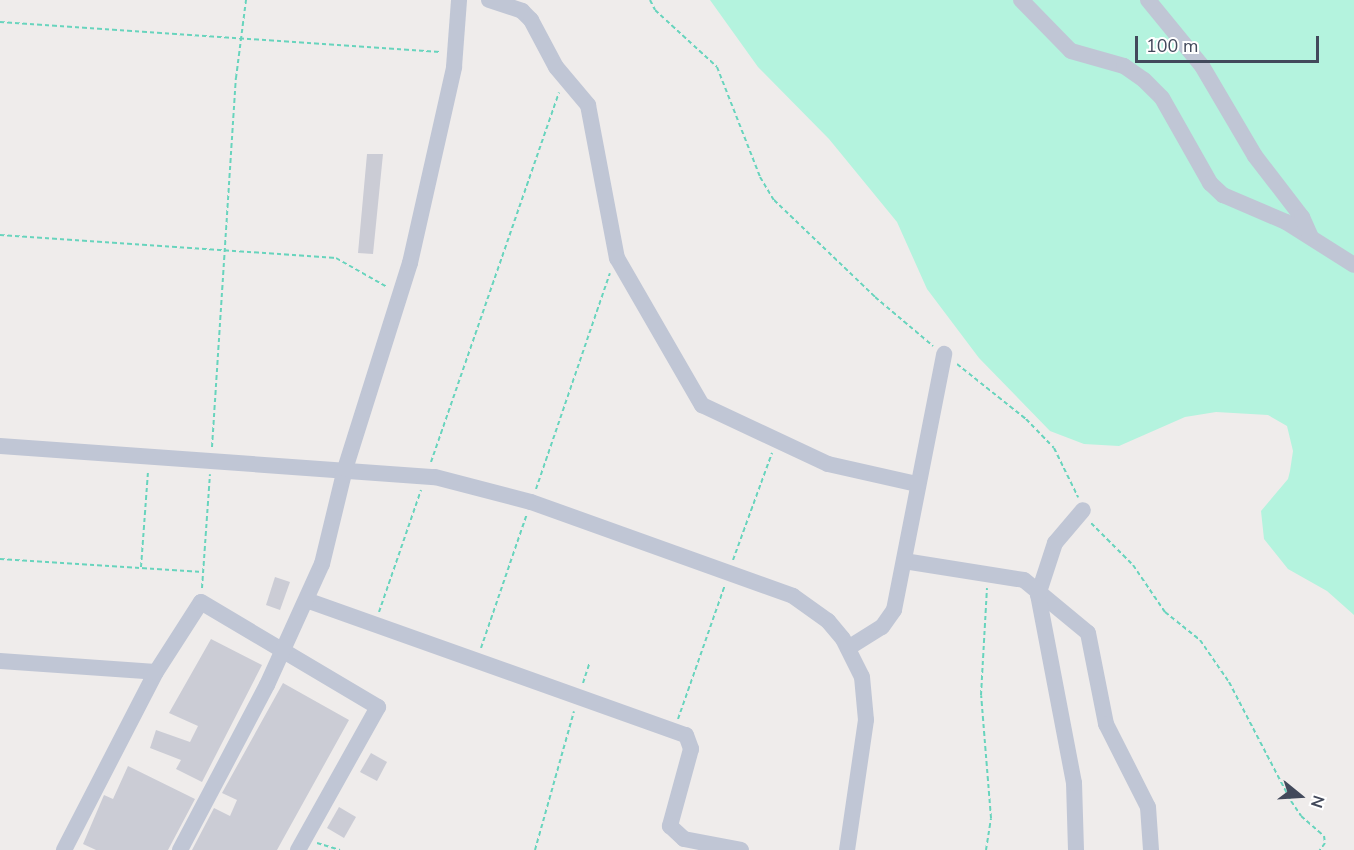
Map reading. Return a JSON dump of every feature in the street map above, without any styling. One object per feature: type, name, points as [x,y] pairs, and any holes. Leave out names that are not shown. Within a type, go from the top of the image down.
[{"type":"street","points":[[180,850],[309,601],[322,564],[345,470],[400,293],[456,52],[459,0]]},
{"type":"street","points":[[489,0],[522,11],[531,20],[565,76],[588,105],[617,258],[680,362],[693,390],[711,412],[834,466],[917,484]]},
{"type":"street","points":[[1021,0],[1071,51],[1124,66],[1144,80],[1162,98],[1210,183],[1223,195],[1310,236],[1354,265]]},
{"type":"street","points":[[1148,0],[1202,66],[1255,156],[1302,218],[1310,236]]},
{"type":"street","points":[[848,648],[891,618],[944,354]]},
{"type":"street","points":[[0,446],[426,476],[531,502],[793,596],[828,621],[848,648],[862,677],[866,701],[847,850]]},
{"type":"street","points":[[1076,850],[1074,783],[1038,595],[1055,543],[1083,510]]},
{"type":"street","points":[[904,561],[1024,580],[1038,595],[1088,633],[1106,724],[1148,807],[1151,850]]},
{"type":"street","points":[[309,601],[578,699],[686,735],[691,749],[670,826],[684,839],[741,850]]},
{"type":"street","points":[[64,850],[156,672],[201,602],[378,707],[301,845]]},
{"type":"street","points":[[0,661],[156,672]]},
{"type":"path","points":[[201,602],[227,250],[236,78],[239,42],[244,37],[246,0]]},
{"type":"path","points":[[650,0],[655,10],[717,67],[760,177],[774,200],[875,297],[1026,419],[1054,448],[1093,527],[1133,565],[1165,612],[1200,640],[1229,682],[1300,816],[1324,836],[1326,843],[1320,850]]},
{"type":"path","points":[[0,22],[456,52]]},
{"type":"path","points":[[375,626],[565,76]]},
{"type":"path","points":[[0,235],[336,258],[400,293]]},
{"type":"path","points":[[477,662],[617,258]]},
{"type":"path","points":[[141,568],[149,456]]},
{"type":"path","points":[[0,559],[203,572]]},
{"type":"path","points":[[986,850],[991,818],[981,695],[987,574]]},
{"type":"path","points":[[535,850],[589,664]]},
{"type":"path","points":[[301,845],[340,850]]},
{"type":"green space","points":[[710,0],[1354,0],[1354,615],[1327,591],[1288,569],[1264,539],[1261,511],[1288,479],[1290,471],[1293,451],[1287,426],[1268,415],[1216,412],[1185,417],[1119,446],[1084,444],[1050,431],[979,358],[927,289],[897,222],[829,139],[758,67]]},
{"type":"building","points":[[367,154],[383,154],[373,254],[358,253]]},
{"type":"building","points":[[275,577],[290,582],[280,610],[266,605]]},
{"type":"building","points":[[211,639],[262,665],[202,782],[176,769],[181,760],[150,748],[156,730],[190,742],[198,726],[169,713]]},
{"type":"building","points":[[283,683],[349,720],[277,850],[192,850],[214,808],[230,816],[237,800],[222,793]]},
{"type":"building","points":[[371,753],[387,762],[377,781],[360,772]]},
{"type":"building","points":[[128,766],[195,799],[168,850],[96,850],[83,844],[104,795],[113,799]]},
{"type":"building","points":[[339,807],[356,817],[344,838],[327,828]]}]
